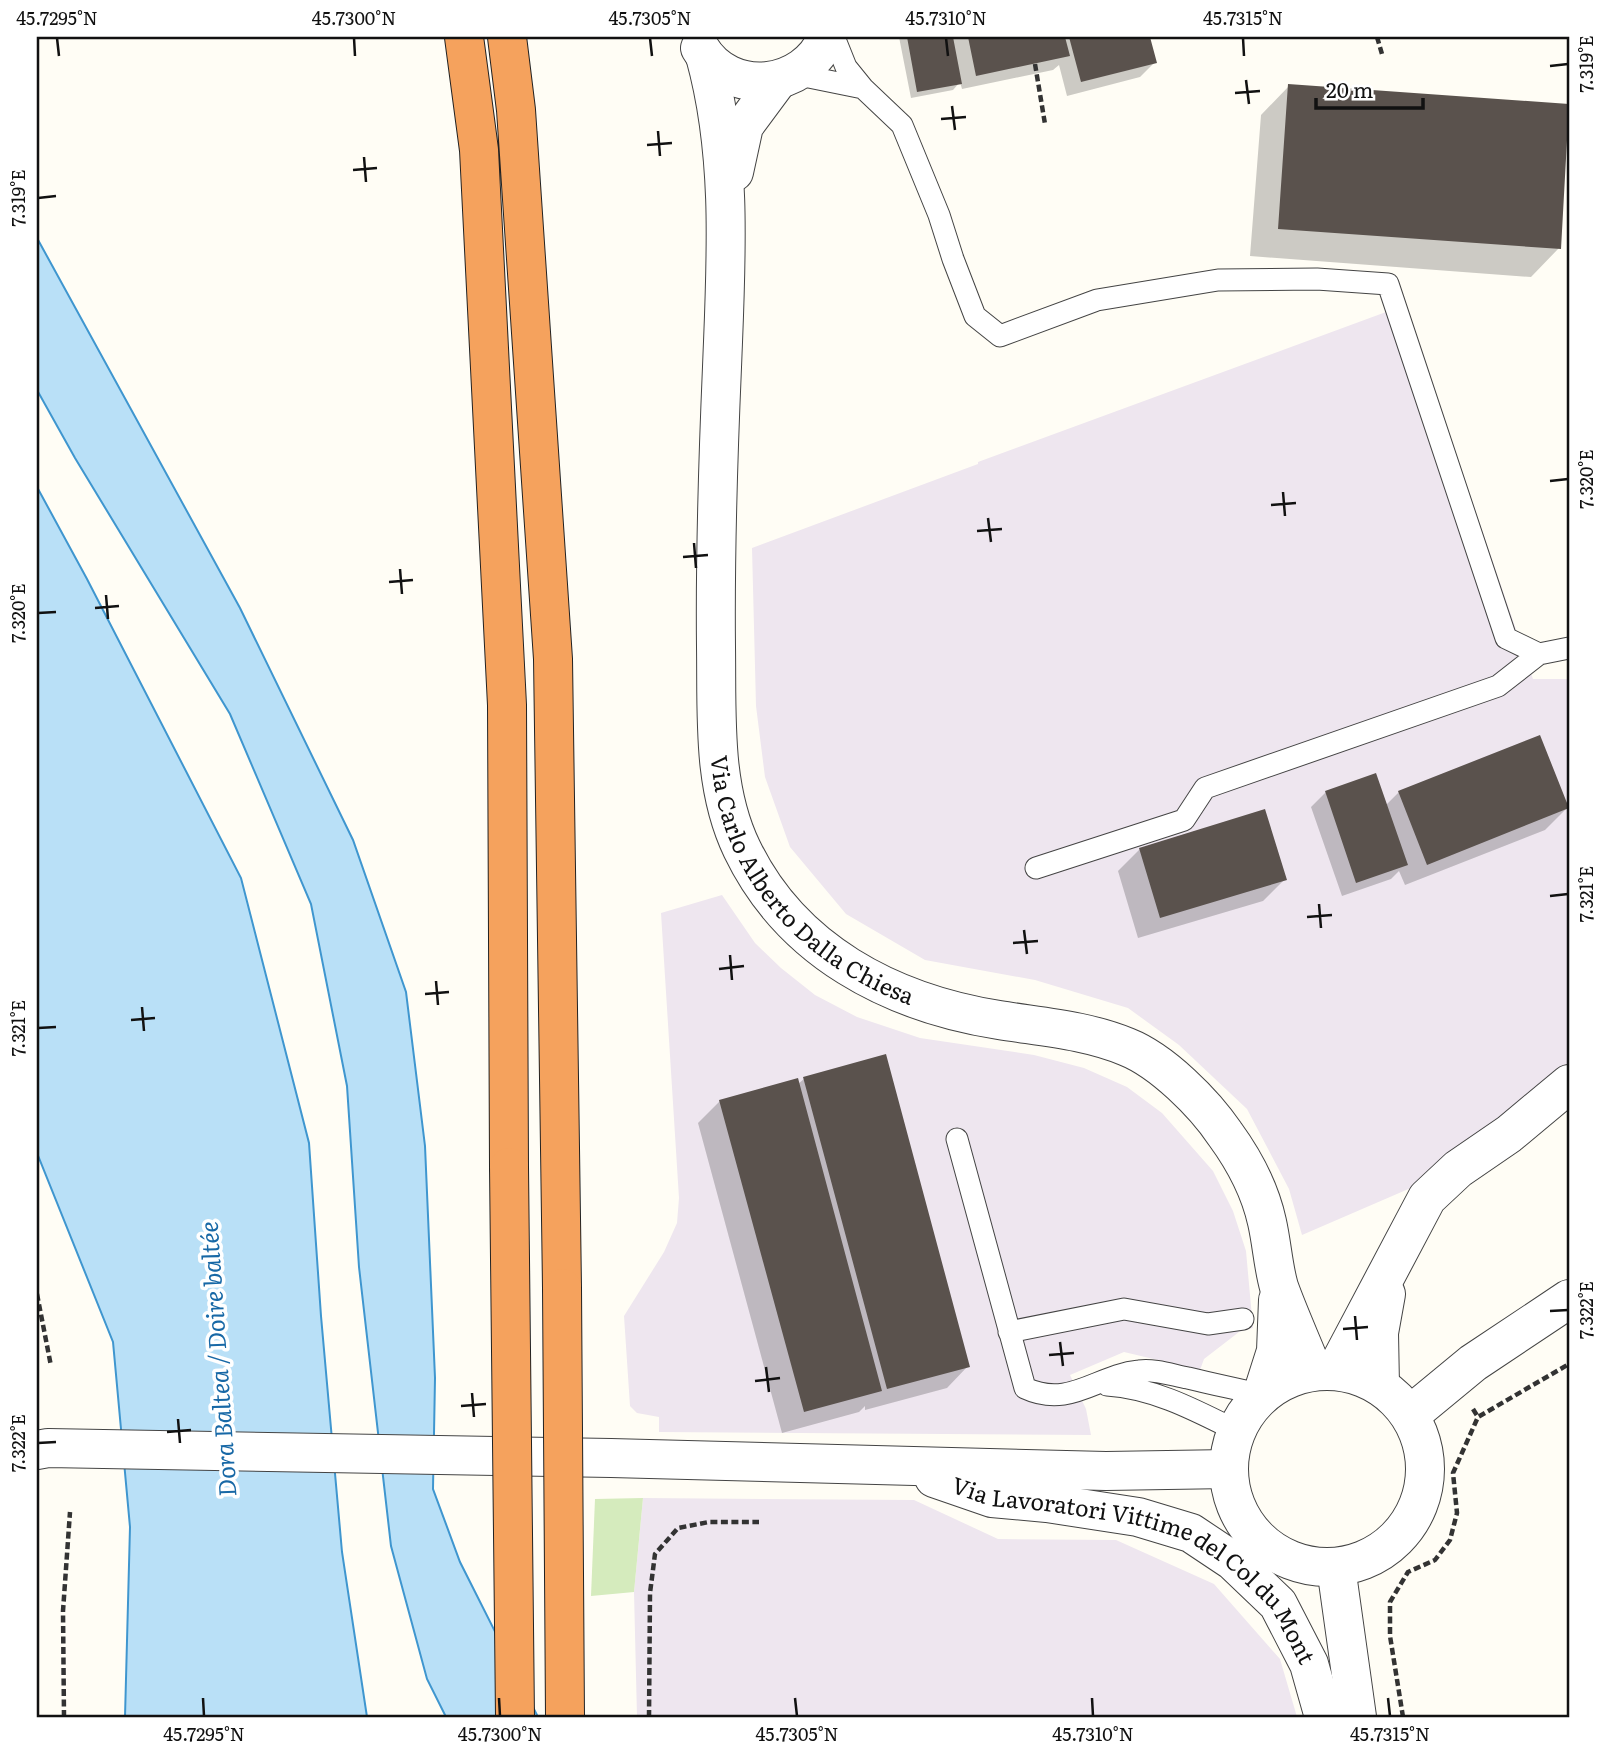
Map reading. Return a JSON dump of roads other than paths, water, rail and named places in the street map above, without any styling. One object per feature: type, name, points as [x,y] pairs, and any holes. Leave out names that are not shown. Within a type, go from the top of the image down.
[{"type":"highway","points":[[464,37],[479,150],[507,705],[515,1717]]},
{"type":"highway","points":[[507,37],[516,110],[553,659],[565,1717]]},
{"type":"street","name":"Via Carlo Alberto Dalla Chiesa","points":[[726,240],[733,174],[744,126],[786,77],[810,62],[827,37]]},
{"type":"street","name":"Via Carlo Alberto Dalla Chiesa","points":[[699,46],[715,94],[723,155],[726,240],[716,584],[717,722],[722,789],[742,848],[772,900],[815,943],[864,978],[920,1003],[994,1020],[1072,1030],[1130,1048],[1167,1072],[1223,1131],[1252,1179],[1266,1218],[1278,1284],[1276,1351],[1262,1395]]},
{"type":"street","points":[[699,46],[720,70],[738,79],[758,83],[786,77]]},
{"type":"street","points":[[1324,1371],[1427,1199],[1458,1169],[1509,1135],[1569,1084]]},
{"type":"street","points":[[1380,1386],[1379,1333],[1392,1261]]},
{"type":"street","name":"Via Carlo Alberto Dalla Chiesa","points":[[1278,1284],[1324,1371]]},
{"type":"street","points":[[1410,1415],[1472,1363],[1569,1299]]},
{"type":"street","points":[[1324,1371],[1359,1376],[1380,1386],[1410,1415],[1420,1436],[1425,1480],[1410,1522],[1396,1539],[1378,1553],[1358,1562],[1336,1567],[1313,1566],[1291,1560],[1270,1549],[1253,1533],[1240,1514],[1232,1492],[1229,1469],[1231,1449],[1245,1415],[1262,1395],[1286,1379],[1324,1371]]},
{"type":"street","points":[[48,1448],[611,1458],[1106,1471],[1229,1469]]},
{"type":"street","name":"Via Lavoratori Vittime del Col du Mont","points":[[899,1466],[992,1498],[1047,1503],[1138,1517],[1191,1533],[1233,1561],[1278,1604],[1309,1664],[1324,1717]]},
{"type":"street","points":[[1336,1567],[1357,1717]]},
{"type":"lane","points":[[834,37],[846,67],[863,88],[902,125],[931,192],[975,316],[1000,336],[1097,300],[1218,280],[1317,279],[1388,284],[1506,638],[1538,654]]},
{"type":"lane","points":[[786,77],[863,88]]},
{"type":"lane","points":[[1036,868],[1184,820],[1205,788],[1498,686],[1538,654],[1569,648]]},
{"type":"lane","points":[[957,1139],[1025,1388],[1042,1396],[1074,1392],[1139,1371],[1162,1372],[1262,1395]]},
{"type":"lane","points":[[1009,1332],[1124,1309],[1208,1324],[1243,1319]]},
{"type":"lane","points":[[1094,1384],[1130,1386],[1159,1395],[1237,1431]]},
{"type":"water","points":[[37,238],[240,608],[353,840],[406,992],[425,1146],[435,1378],[433,1489],[460,1562],[538,1717],[446,1717],[427,1679],[391,1546],[359,1267],[347,1086],[311,904],[230,714],[75,458],[37,390]]},
{"type":"water","name":"Dora Baltea / Doire baltée","points":[[37,487],[241,878],[309,1143],[342,1552],[367,1717],[125,1717],[130,1527],[113,1342],[37,1153]]}]
